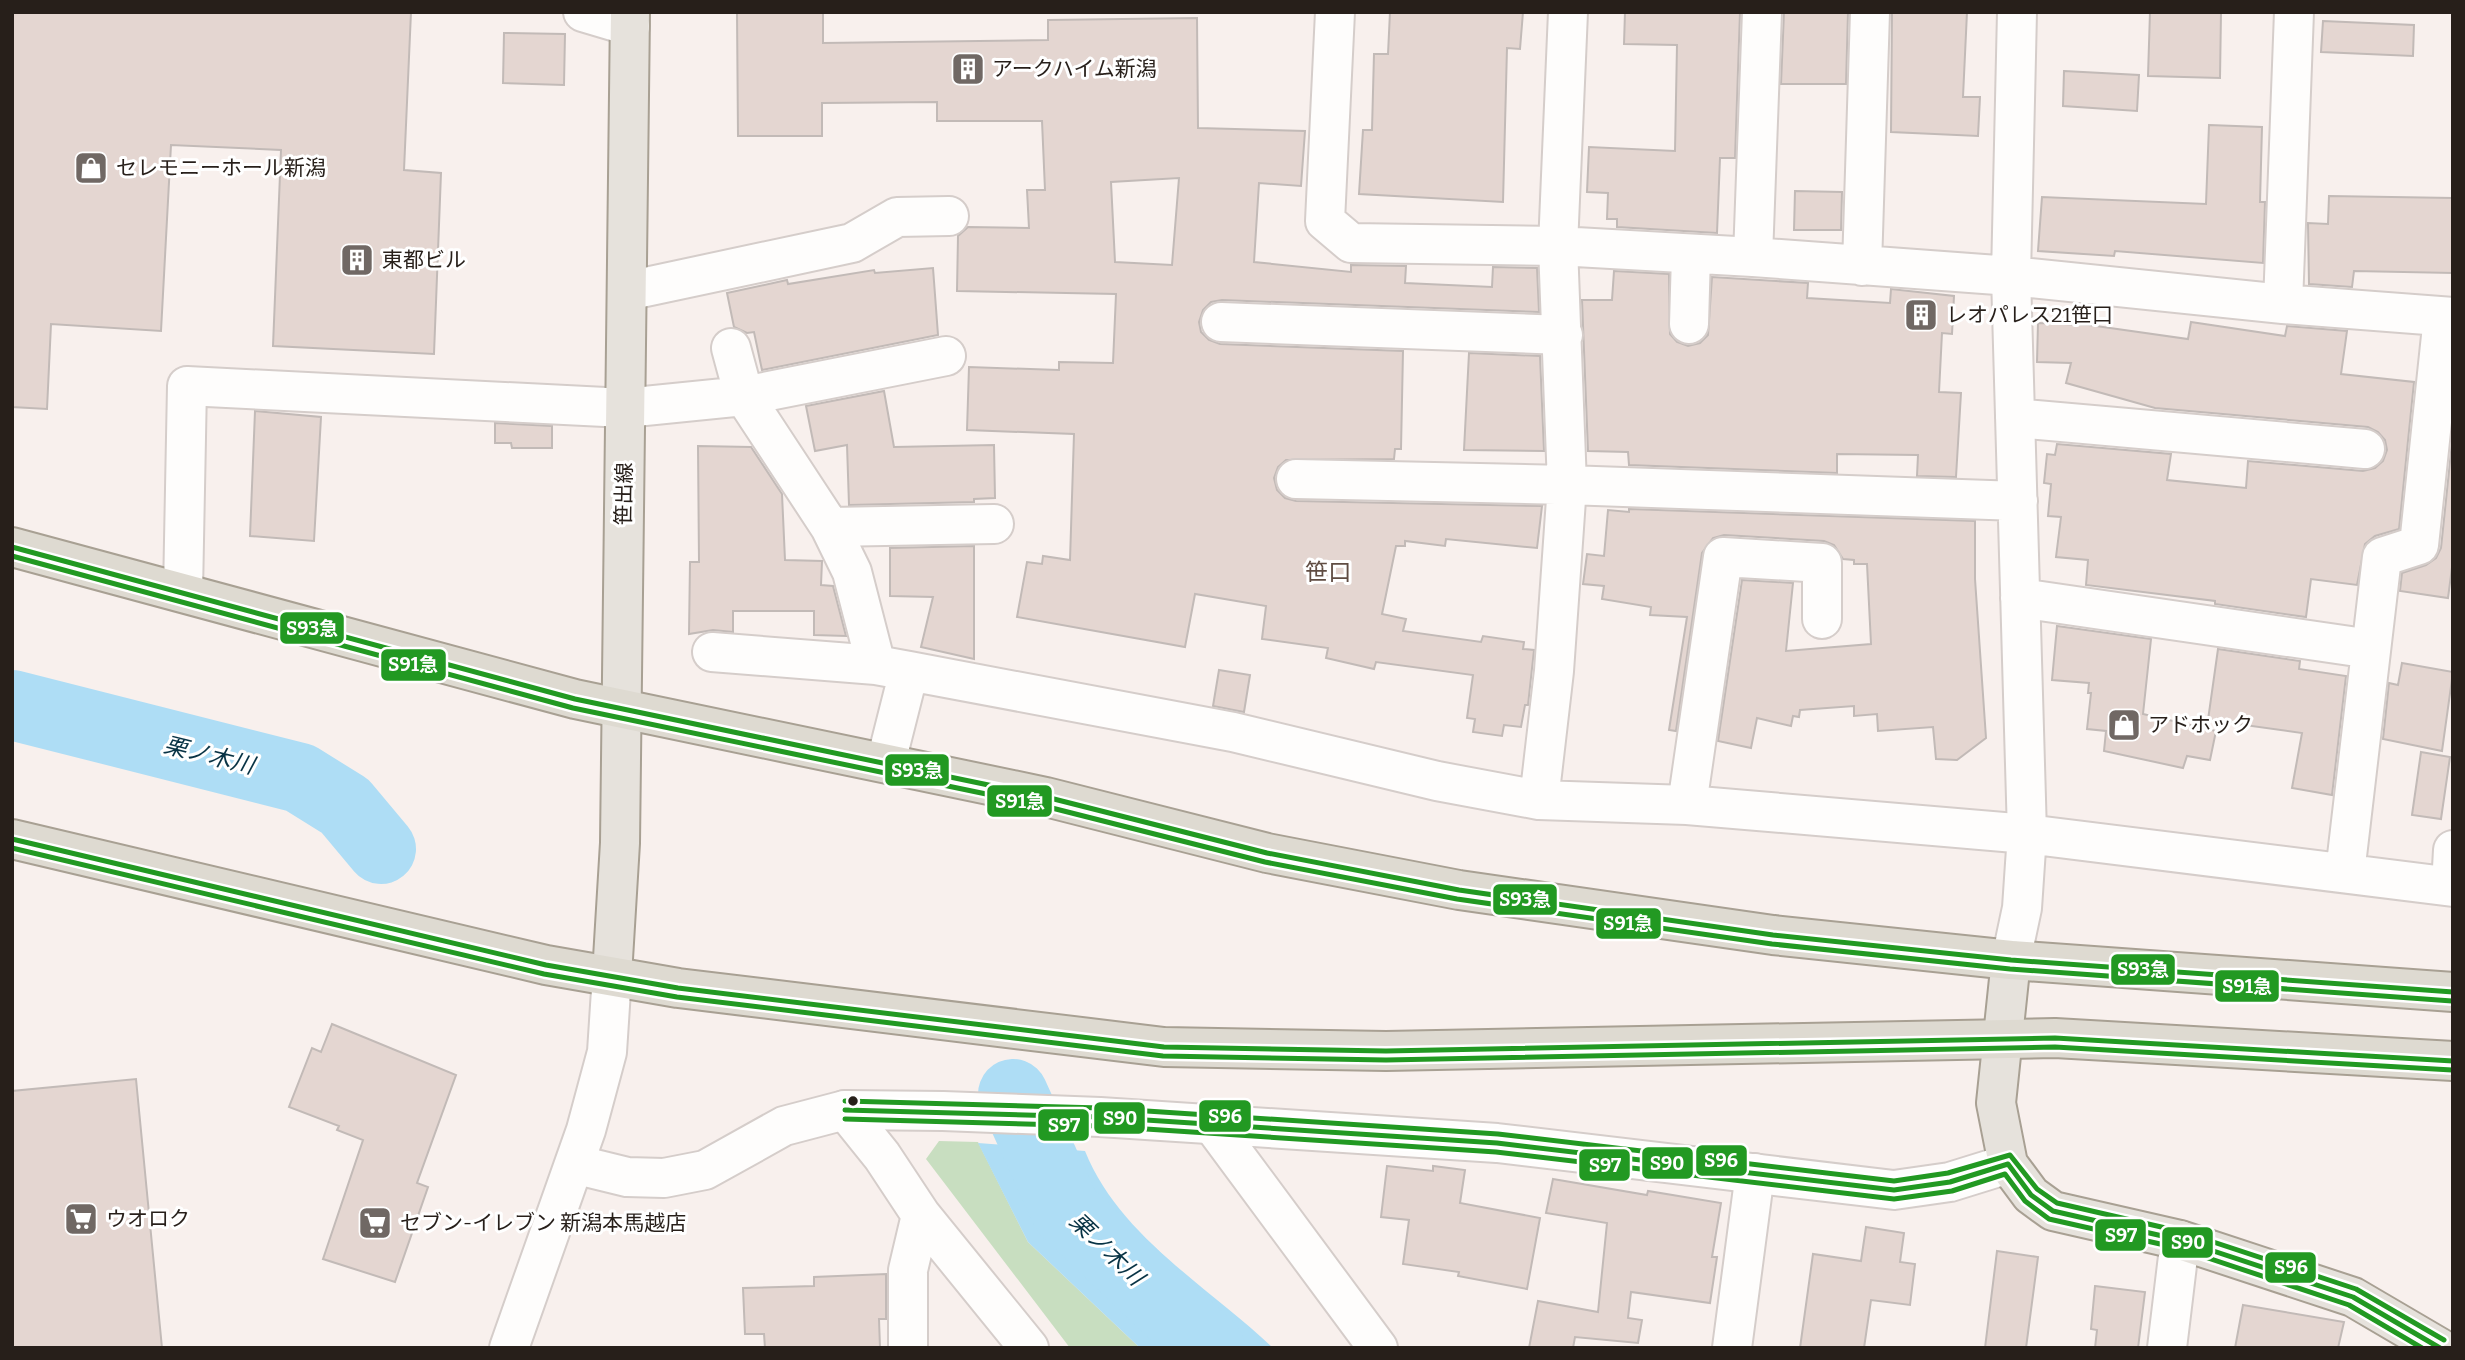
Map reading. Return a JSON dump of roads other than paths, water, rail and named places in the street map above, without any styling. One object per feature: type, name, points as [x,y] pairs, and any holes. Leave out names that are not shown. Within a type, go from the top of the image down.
[{"type":"highway","points":[[12,547],[576,699],[1046,797],[1267,853],[1459,890],[1773,934],[2011,960],[2453,992]]},
{"type":"highway","points":[[12,839],[546,965],[678,988],[1164,1047],[1386,1051],[2055,1038],[2453,1061]]},
{"type":"main road","name":"笹出線","points":[[612,975],[620,843],[630,19]]},
{"type":"main road","points":[[2011,960],[2005,1039],[1996,1103],[2008,1164],[2031,1195],[2053,1212],[2180,1240],[2353,1297],[2419,1342]]},
{"type":"street","points":[[583,12],[630,19]]},
{"type":"street","points":[[1335,12],[1325,221],[1351,243],[1558,246],[1753,257],[2011,276],[2283,304],[2448,317],[2419,545],[2382,557],[2345,873]]},
{"type":"street","points":[[1539,800],[1554,671],[1567,485],[1558,246],[1568,12]]},
{"type":"street","points":[[1753,257],[1762,12]]},
{"type":"street","points":[[1862,266],[1870,12]]},
{"type":"street","points":[[2011,960],[2022,908],[2027,834],[2011,276],[2017,12]]},
{"type":"street","points":[[2283,304],[2294,12]]},
{"type":"street","points":[[627,291],[852,243],[897,217],[949,216]]},
{"type":"street","points":[[1689,324],[1691,255]]},
{"type":"street","points":[[1221,322],[1563,335]]},
{"type":"street","points":[[731,348],[744,396],[830,527],[892,668],[886,762]]},
{"type":"street","points":[[183,592],[187,386],[625,408],[744,396],[946,356]]},
{"type":"street","points":[[2015,418],[2365,449]]},
{"type":"street","points":[[1296,479],[1567,485],[2018,501]]},
{"type":"street","points":[[830,527],[994,524]]},
{"type":"street","points":[[1687,805],[1723,557],[1822,563],[1822,619]]},
{"type":"street","points":[[2020,598],[2371,649]]},
{"type":"street","points":[[712,652],[892,668],[1233,732],[1437,781],[1539,800],[1687,805],[2027,834],[2345,873],[2452,874]]},
{"type":"street","points":[[509,1348],[574,1164],[607,1052],[612,975]]},
{"type":"street","points":[[574,1164],[627,1177],[664,1178],[705,1170],[784,1126],[845,1110],[1100,1117],[1497,1143],[1894,1190],[1950,1182],[2008,1164]]},
{"type":"street","points":[[845,1110],[882,1156],[921,1215],[1029,1348]]},
{"type":"street","points":[[1212,1124],[1378,1348]]},
{"type":"street","points":[[1732,1348],[1755,1173]]},
{"type":"street","points":[[908,1348],[908,1270],[921,1215]]},
{"type":"street","points":[[2167,1348],[2180,1240]]},
{"type":"water","points":[[978,1143],[1085,1151],[1100,1181],[1143,1235],[1273,1348],[1140,1348],[1028,1242]]},
{"type":"waterway","name":"栗ノ木川","points":[[12,705],[300,778],[345,806],[381,849]]},
{"type":"waterway","name":"栗ノ木川","points":[[1013,1094],[1066,1211],[1210,1348]]},
{"type":"place","name":"アークハイム新潟","points":[[968,69]]},
{"type":"place","name":"セレモニーホール新潟","points":[[91,168]]},
{"type":"place","name":"東都ビル","points":[[357,260]]},
{"type":"place","name":"レオパレス21笹口","points":[[1921,315]]},
{"type":"place","name":"アドホック","points":[[2124,725]]},
{"type":"place","name":"ウオロク","points":[[81,1219]]},
{"type":"place","name":"セブン‐イレブン 新潟本馬越店","points":[[375,1223]]},
{"type":"district","name":"笹口","points":[[1328,572]]}]
